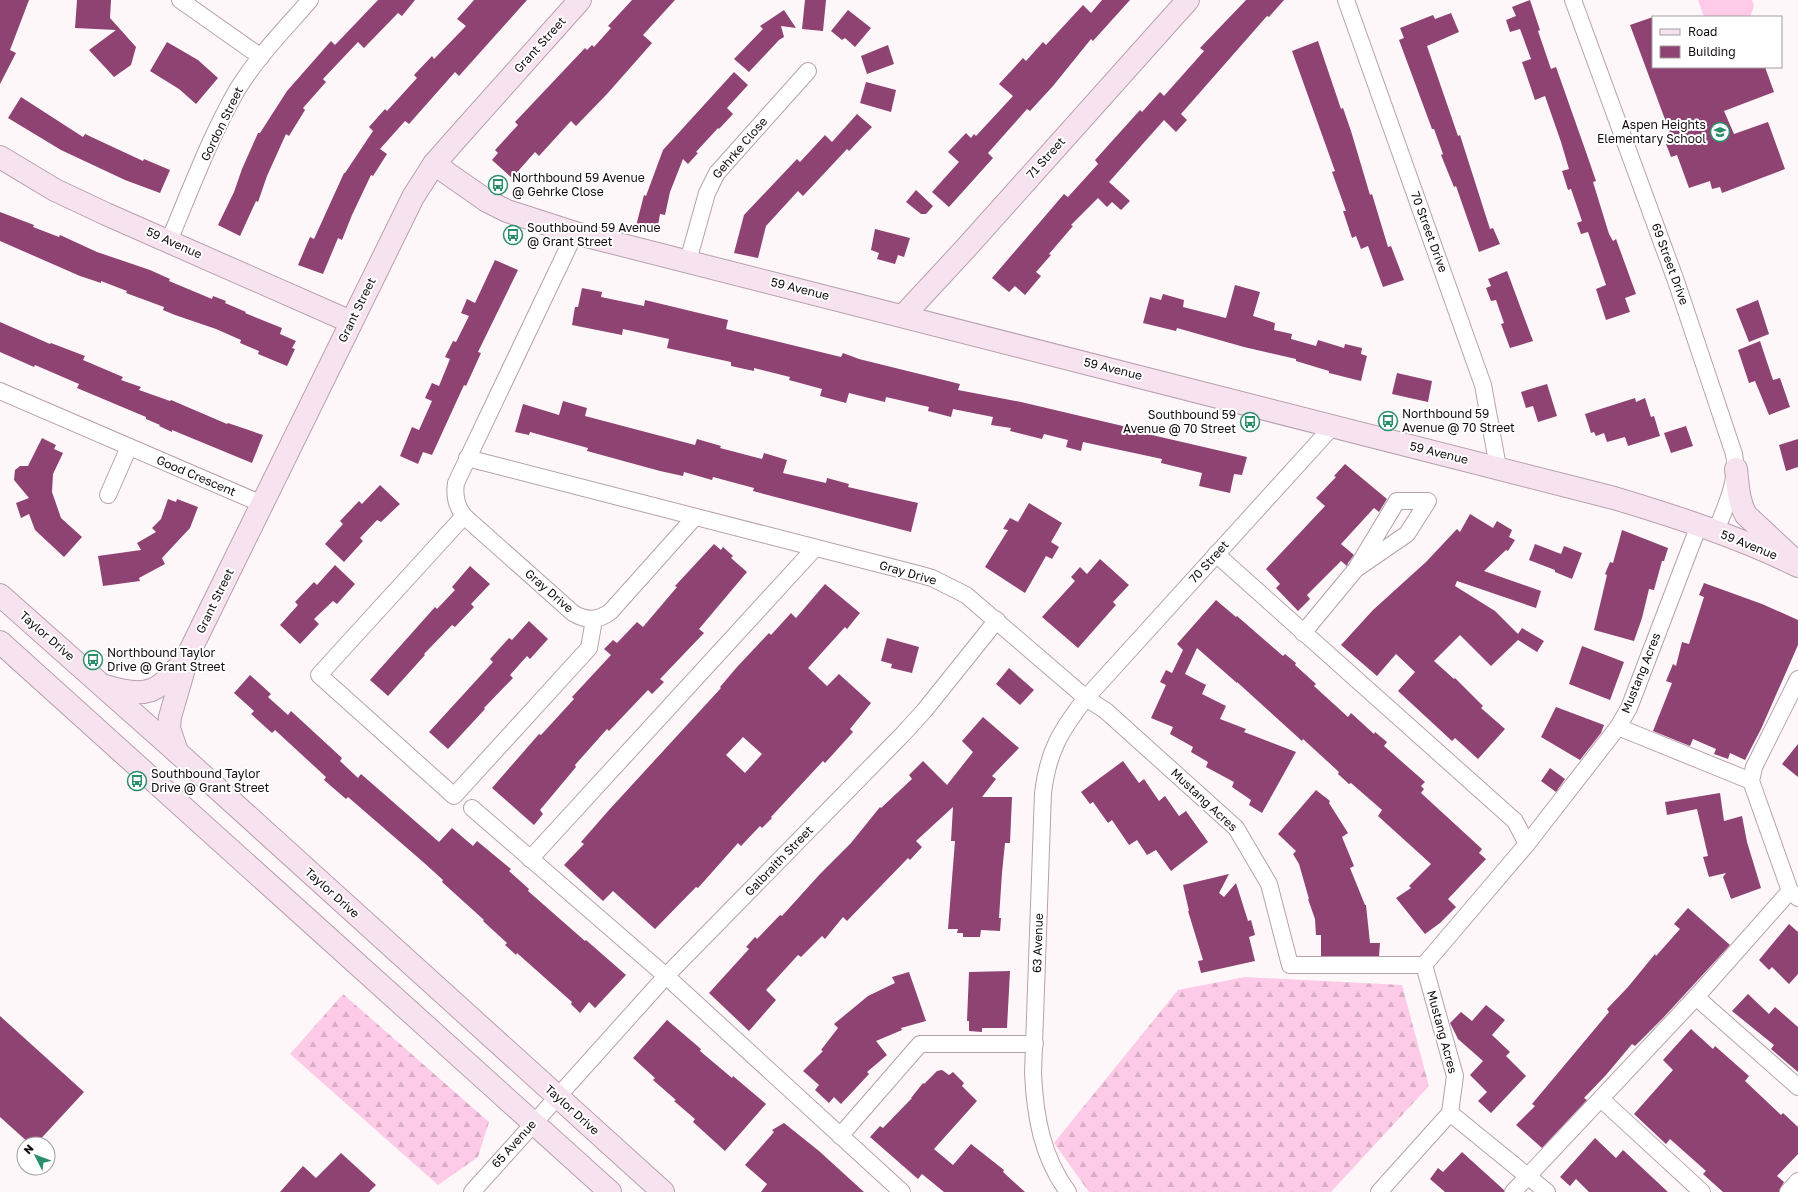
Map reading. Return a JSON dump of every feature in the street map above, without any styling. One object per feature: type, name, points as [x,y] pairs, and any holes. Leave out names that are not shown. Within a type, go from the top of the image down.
[{"type":"street","points":[[180,0],[261,57]]},
{"type":"street","name":"Gordon Street","points":[[169,241],[222,118],[237,90],[261,57],[310,0]]},
{"type":"street","name":"Grant Street","points":[[188,655],[413,197],[434,164],[580,0]]},
{"type":"street","name":"71 Street","points":[[903,316],[966,248],[1188,0]]},
{"type":"street","name":"70 Street Drive","points":[[1346,0],[1483,385],[1498,467]]},
{"type":"street","name":"69 Street Drive","points":[[1573,0],[1686,309],[1734,454],[1736,469],[1730,494],[1708,528]]},
{"type":"street","name":"Gehrke Close","points":[[688,261],[706,193],[717,173],[808,71]]},
{"type":"street","name":"59 Avenue","points":[[0,157],[55,190],[106,214],[351,322]]},
{"type":"street","name":"59 Avenue","points":[[434,164],[487,201],[507,211],[575,233],[1498,467],[1614,498],[1708,528],[1798,566]]},
{"type":"street","name":"Gray Drive","points":[[575,233],[467,458],[455,489],[457,504],[464,516],[573,613],[580,617],[594,620]]},
{"type":"street","name":"Good Crescent","points":[[0,391],[262,504]]},
{"type":"street","name":"70 Street","points":[[1086,698],[1333,426]]},
{"type":"street","points":[[108,495],[129,447]]},
{"type":"street","name":"Gray Drive","points":[[467,458],[932,578],[966,594],[1086,698]]},
{"type":"street","points":[[1736,469],[1740,505],[1746,515],[1798,563]]},
{"type":"street","points":[[1303,633],[1356,569],[1397,501],[1428,502],[1407,534],[1356,569]]},
{"type":"street","points":[[464,516],[319,675],[454,796],[589,648],[594,620],[604,617],[611,611],[695,517]]},
{"type":"street","name":"Mustang Acres","points":[[1086,698],[1106,711],[1236,828],[1269,884],[1290,965],[1424,965],[1527,844],[1618,727],[1628,708],[1708,528]]},
{"type":"street","points":[[530,859],[815,548]]},
{"type":"street","points":[[1216,554],[1515,821],[1527,844]]},
{"type":"street","name":"Taylor Drive","points":[[0,595],[103,685],[663,1192]]},
{"type":"street","name":"Galbraith Street","points":[[558,1097],[666,976],[903,734],[924,711],[996,620]]},
{"type":"street","points":[[0,642],[610,1192]]},
{"type":"street","points":[[103,685],[124,692],[135,693],[148,691],[169,678],[188,655]]},
{"type":"street","points":[[177,752],[169,728],[170,717],[188,655]]},
{"type":"street","points":[[1513,1192],[1794,895],[1751,781],[1754,767],[1797,685]]},
{"type":"street","name":"63 Avenue","points":[[1068,1192],[1050,1162],[1040,1132],[1034,1104],[1033,1073],[1043,793],[1046,771],[1058,737],[1068,721],[1086,698]]},
{"type":"street","points":[[1618,727],[1751,781]]},
{"type":"street","points":[[472,808],[666,976],[902,1192]]},
{"type":"street","name":"Mustang Acres","points":[[1424,965],[1455,1076],[1450,1113]]},
{"type":"street","points":[[1696,997],[1798,1086]]},
{"type":"street","points":[[840,1136],[920,1044],[1035,1044]]},
{"type":"street","name":"65 Avenue","points":[[472,1192],[558,1097]]},
{"type":"street","points":[[1601,1099],[1702,1192]]},
{"type":"street","points":[[1379,1192],[1450,1113],[1547,1192]]},
{"type":"street","points":[[1788,1192],[1798,1181]]},
{"type":"green space","points":[[1698,0],[1752,0],[1754,6],[1750,16],[1704,16]]},
{"type":"green space","points":[[1245,977],[1402,985],[1429,1086],[1331,1192],[1089,1192],[1054,1143],[1178,990]]},
{"type":"green space","points":[[343,994],[489,1122],[478,1157],[438,1185],[290,1054]]},
{"type":"building","points":[[0,0],[29,0],[10,50],[16,53],[0,84]]},
{"type":"building","points":[[77,0],[111,0],[110,18],[136,47],[131,65],[114,77],[89,50],[116,30],[75,28]]},
{"type":"building","points":[[378,0],[415,0],[402,16],[398,13],[364,48],[358,42],[323,79],[326,82],[303,108],[305,110],[289,136],[286,134],[267,176],[258,202],[256,201],[240,236],[218,225],[234,192],[242,169],[258,133],[260,133],[287,91],[331,41],[335,45]]},
{"type":"building","points":[[474,0],[527,0],[459,76],[455,72],[409,124],[405,121],[380,149],[387,154],[373,176],[371,175],[342,240],[338,238],[323,274],[298,265],[310,237],[314,239],[344,173],[373,131],[369,127],[385,109],[387,111],[417,78],[414,75],[432,56],[434,59],[466,26],[457,19]]},
{"type":"building","points":[[632,0],[675,0],[643,35],[652,43],[607,94],[576,126],[571,121],[539,156],[535,152],[512,178],[492,160],[498,153],[495,150],[518,125],[515,122],[585,48],[587,50],[592,45],[594,47],[611,28],[608,26]]},
{"type":"building","points":[[805,0],[826,0],[823,31],[802,29]]},
{"type":"building","points":[[1102,0],[1130,0],[1093,41],[1091,39],[1053,86],[1030,111],[1027,109],[988,153],[993,158],[949,207],[932,192],[959,162],[948,152],[966,133],[971,138],[974,134],[976,136],[1013,96],[999,84],[1023,58],[1026,61],[1043,42],[1046,45],[1083,5],[1091,13]]},
{"type":"building","points":[[1246,0],[1284,0],[1269,17],[1267,16],[1181,114],[1187,120],[1176,132],[1164,120],[1109,182],[1130,201],[1121,210],[1112,202],[1107,207],[1098,198],[1071,225],[1073,226],[1049,254],[1051,255],[1036,272],[1041,276],[1025,295],[1015,286],[1009,292],[992,278],[1064,194],[1068,197],[1098,164],[1095,160],[1140,110],[1142,112],[1160,92],[1164,96],[1204,51],[1200,48]]},
{"type":"building","points":[[1530,0],[1540,30],[1538,31],[1551,69],[1556,67],[1596,181],[1593,182],[1609,234],[1613,241],[1616,239],[1636,294],[1625,298],[1630,312],[1606,320],[1596,289],[1606,285],[1588,232],[1581,234],[1577,223],[1582,221],[1571,189],[1568,190],[1562,171],[1569,169],[1561,142],[1545,96],[1535,100],[1522,62],[1531,59],[1520,29],[1510,32],[1506,20],[1516,16],[1512,7]]},
{"type":"building","points":[[784,10],[796,28],[781,26],[784,37],[779,40],[749,72],[734,59],[763,29],[760,26]]},
{"type":"building","points":[[848,10],[871,28],[855,47],[845,38],[842,40],[831,31]]},
{"type":"building","points":[[1451,13],[1459,32],[1427,46],[1458,136],[1460,135],[1490,229],[1493,228],[1500,244],[1479,252],[1456,186],[1454,187],[1441,155],[1443,154],[1434,129],[1432,129],[1399,40],[1404,38],[1400,28],[1433,15],[1435,19]]},
{"type":"building","points":[[1652,17],[1652,68],[1765,68],[1774,92],[1724,111],[1734,134],[1768,122],[1785,169],[1722,193],[1720,187],[1712,189],[1710,181],[1689,188],[1677,155],[1671,157],[1666,144],[1673,141],[1630,25]]},
{"type":"building","points":[[1318,41],[1341,109],[1343,108],[1351,131],[1370,195],[1372,194],[1388,247],[1391,246],[1404,280],[1383,287],[1368,246],[1361,249],[1356,236],[1352,238],[1343,211],[1346,211],[1332,172],[1335,171],[1292,51]]},
{"type":"building","points":[[167,42],[198,60],[218,78],[196,104],[179,89],[150,71]]},
{"type":"building","points":[[888,45],[894,64],[867,74],[861,56]]},
{"type":"building","points":[[734,72],[748,85],[727,108],[733,114],[696,152],[698,153],[688,164],[683,159],[670,192],[665,215],[660,214],[657,231],[636,226],[644,195],[646,196],[663,150]]},
{"type":"building","points":[[866,82],[896,90],[891,112],[860,103]]},
{"type":"building","points":[[21,97],[83,137],[85,134],[143,161],[144,159],[170,170],[160,193],[125,180],[61,150],[8,118]]},
{"type":"building","points":[[857,114],[872,127],[849,151],[847,149],[803,196],[798,191],[766,226],[758,258],[734,253],[744,215],[797,159],[800,162],[825,135],[832,142]]},
{"type":"building","points":[[916,190],[933,206],[926,214],[921,214],[906,202]]},
{"type":"building","points":[[0,212],[34,225],[33,227],[59,237],[60,235],[97,252],[150,270],[170,279],[169,281],[212,299],[213,296],[226,301],[225,303],[246,312],[245,313],[282,328],[280,334],[296,341],[292,348],[295,349],[287,366],[258,354],[259,351],[240,343],[241,340],[216,329],[175,315],[163,310],[164,307],[126,293],[127,291],[101,281],[101,283],[80,276],[0,241]]},
{"type":"building","points":[[875,229],[910,238],[904,257],[898,255],[895,264],[877,259],[879,253],[871,250]]},
{"type":"building","points":[[495,260],[518,270],[478,352],[481,353],[466,386],[464,385],[432,455],[423,452],[418,464],[400,456],[412,427],[419,430],[432,401],[425,398],[432,383],[439,386],[450,359],[445,357],[453,341],[456,342],[469,316],[461,313],[467,299],[475,303]]},
{"type":"building","points":[[1507,271],[1533,341],[1510,348],[1501,324],[1504,323],[1496,300],[1491,301],[1486,288],[1491,286],[1488,279]]},
{"type":"building","points":[[1235,285],[1260,292],[1253,316],[1275,323],[1274,330],[1292,334],[1291,339],[1316,346],[1318,340],[1344,348],[1345,344],[1362,348],[1361,354],[1367,356],[1361,381],[1329,373],[1329,371],[1296,361],[1296,359],[1244,347],[1177,328],[1176,331],[1143,323],[1150,297],[1161,300],[1163,294],[1184,300],[1183,307],[1226,318]]},
{"type":"building","points":[[582,288],[602,292],[601,297],[644,306],[645,300],[728,320],[726,329],[841,357],[843,353],[859,359],[960,384],[958,390],[1021,402],[1127,427],[1126,429],[1247,457],[1242,475],[1234,474],[1230,493],[1199,486],[1202,473],[1161,463],[1162,459],[1083,442],[1081,451],[1066,447],[1068,440],[1044,434],[1042,439],[1010,431],[1011,428],[991,425],[993,417],[953,409],[951,417],[928,411],[929,407],[886,397],[885,402],[849,393],[846,403],[820,396],[822,389],[789,380],[790,377],[754,368],[754,371],[731,366],[731,362],[667,348],[669,339],[623,329],[622,335],[572,325],[575,307],[578,307]]},
{"type":"building","points":[[1758,300],[1769,334],[1749,342],[1736,309]]},
{"type":"building","points":[[0,322],[50,344],[51,343],[85,356],[83,360],[123,377],[121,380],[141,387],[139,390],[170,401],[171,400],[227,424],[228,423],[263,435],[252,463],[172,430],[172,432],[146,419],[146,417],[77,388],[79,384],[0,352]]},
{"type":"building","points":[[1760,341],[1773,380],[1780,378],[1790,407],[1769,415],[1755,381],[1749,383],[1738,350]]},
{"type":"building","points":[[1397,373],[1432,381],[1428,402],[1392,394]]},
{"type":"building","points":[[1547,384],[1557,416],[1538,422],[1533,406],[1526,408],[1521,392]]},
{"type":"building","points":[[1635,398],[1636,402],[1645,398],[1651,417],[1654,416],[1660,436],[1628,446],[1625,437],[1607,442],[1604,433],[1596,436],[1594,432],[1591,433],[1585,414]]},
{"type":"building","points":[[563,401],[587,408],[585,416],[695,445],[697,439],[721,446],[720,448],[762,459],[764,453],[787,460],[783,473],[826,483],[827,478],[849,484],[848,487],[918,503],[911,532],[753,491],[754,488],[713,477],[712,480],[684,472],[683,476],[660,471],[587,451],[588,448],[530,432],[529,435],[515,432],[523,404],[559,415]]},
{"type":"building","points":[[1686,426],[1693,446],[1671,453],[1664,433]]},
{"type":"building","points":[[42,438],[56,445],[54,449],[63,453],[53,474],[52,492],[61,518],[82,537],[64,557],[35,530],[29,514],[21,518],[16,503],[29,498],[14,480],[15,470],[20,466],[28,466]]},
{"type":"building","points":[[1798,439],[1798,467],[1786,471],[1779,445]]},
{"type":"building","points":[[1345,464],[1387,499],[1379,512],[1374,508],[1341,544],[1354,555],[1347,566],[1341,561],[1307,595],[1310,599],[1298,611],[1276,588],[1280,584],[1266,569],[1325,506],[1316,498],[1336,477],[1334,476]]},
{"type":"building","points":[[380,485],[400,504],[381,522],[377,520],[360,538],[363,541],[344,562],[325,544],[343,524],[340,521],[359,501],[362,504]]},
{"type":"building","points":[[168,499],[176,502],[177,499],[198,507],[190,528],[162,558],[165,564],[139,578],[140,581],[103,586],[98,556],[141,550],[137,543],[156,532],[152,528],[161,519]]},
{"type":"building","points":[[1029,503],[1062,523],[1051,542],[1059,547],[1052,559],[1046,556],[1025,593],[985,567],[1008,530],[1003,529],[1010,518],[1018,522]]},
{"type":"building","points":[[1470,514],[1493,528],[1497,521],[1512,530],[1509,537],[1515,540],[1508,551],[1506,550],[1484,571],[1541,591],[1536,608],[1457,581],[1455,586],[1495,611],[1518,634],[1522,628],[1544,641],[1537,652],[1518,640],[1491,666],[1460,635],[1434,661],[1454,679],[1455,678],[1483,706],[1481,708],[1505,729],[1478,759],[1455,738],[1452,741],[1398,691],[1415,672],[1396,654],[1377,676],[1341,645],[1373,610],[1426,562],[1457,529],[1460,532]]},
{"type":"building","points":[[1622,530],[1668,548],[1664,561],[1662,561],[1654,590],[1649,589],[1642,618],[1634,641],[1594,630],[1607,575],[1605,574],[1610,562],[1613,563]]},
{"type":"building","points":[[714,544],[721,550],[723,547],[733,556],[731,558],[747,572],[699,629],[704,633],[660,679],[664,682],[652,694],[648,690],[609,731],[607,729],[575,765],[576,767],[540,810],[543,814],[534,825],[492,788],[539,734],[541,735],[574,699],[572,697],[611,655],[604,649],[613,640],[617,643],[637,622],[643,627],[677,587],[675,586]]},
{"type":"building","points":[[1535,544],[1561,554],[1564,546],[1582,553],[1572,579],[1555,572],[1555,570],[1529,560]]},
{"type":"building","points":[[1100,559],[1129,585],[1113,602],[1116,605],[1078,648],[1042,617],[1075,581],[1071,577],[1080,567],[1087,574]]},
{"type":"building","points":[[335,565],[355,584],[337,604],[333,601],[314,619],[319,624],[300,644],[280,625],[298,605],[295,602],[314,582],[317,585]]},
{"type":"building","points":[[470,566],[490,584],[471,604],[474,607],[455,627],[452,625],[424,654],[425,655],[388,696],[370,680],[435,607],[437,609],[455,590],[452,587]]},
{"type":"building","points":[[1704,583],[1762,604],[1798,620],[1798,645],[1761,729],[1745,760],[1730,753],[1728,759],[1714,754],[1716,749],[1693,739],[1690,746],[1653,731],[1672,683],[1666,681],[1673,664],[1676,666],[1682,642],[1689,644],[1704,597],[1699,595]]},
{"type":"building","points":[[825,584],[860,613],[847,629],[845,627],[808,668],[827,686],[839,674],[871,703],[850,729],[853,732],[825,763],[823,761],[762,828],[760,826],[741,846],[738,843],[698,888],[696,887],[655,929],[613,891],[603,901],[564,865],[584,844],[581,842],[721,688],[720,687],[737,667],[769,633],[771,635],[791,613],[796,618]],"holes":[[[743,737],[762,754],[745,773],[726,755]]]},
{"type":"building","points":[[1216,600],[1283,656],[1285,654],[1296,663],[1295,665],[1316,684],[1314,686],[1348,717],[1351,713],[1374,734],[1375,732],[1387,742],[1384,746],[1425,782],[1421,786],[1424,789],[1421,793],[1482,849],[1479,853],[1486,859],[1448,899],[1456,907],[1440,923],[1425,934],[1396,898],[1411,888],[1409,886],[1431,864],[1378,816],[1382,810],[1351,783],[1349,784],[1338,774],[1339,772],[1303,739],[1302,741],[1197,648],[1185,674],[1206,685],[1202,694],[1226,706],[1220,719],[1246,729],[1244,732],[1296,752],[1262,813],[1249,805],[1251,800],[1232,787],[1234,782],[1206,767],[1208,762],[1191,752],[1193,747],[1170,734],[1173,727],[1151,718],[1166,685],[1160,682],[1166,670],[1172,673],[1183,650],[1177,644]]},
{"type":"building","points":[[529,621],[548,639],[530,659],[527,656],[510,675],[513,678],[448,749],[429,732],[493,662],[490,659],[509,638],[512,640]]},
{"type":"building","points":[[887,638],[919,647],[912,673],[891,668],[892,664],[881,661]]},
{"type":"building","points":[[1582,646],[1624,662],[1610,700],[1569,684]]},
{"type":"building","points":[[1009,668],[1034,690],[1020,705],[996,684]]},
{"type":"building","points":[[250,675],[271,694],[268,697],[288,715],[291,711],[342,758],[340,761],[358,778],[361,774],[439,842],[452,828],[473,846],[477,841],[511,869],[509,871],[529,889],[528,891],[626,975],[595,1008],[589,1002],[580,1013],[571,1004],[572,1002],[517,953],[516,955],[505,945],[507,943],[442,882],[443,880],[348,797],[346,799],[324,780],[326,777],[275,730],[272,733],[251,714],[254,711],[234,693]]},
{"type":"building","points":[[1556,707],[1604,725],[1601,733],[1580,760],[1541,737]]},
{"type":"building","points":[[983,717],[1019,748],[992,776],[996,779],[982,797],[1012,797],[1010,843],[1005,843],[1002,873],[999,918],[1001,918],[1000,931],[981,930],[980,937],[963,937],[963,933],[957,933],[958,929],[948,929],[955,841],[951,841],[953,807],[916,841],[922,847],[910,860],[908,858],[847,921],[843,917],[825,939],[822,936],[801,957],[798,955],[766,990],[776,1000],[749,1031],[709,993],[749,949],[746,947],[755,937],[757,939],[780,915],[782,916],[820,874],[851,843],[880,807],[881,808],[912,779],[909,775],[923,761],[947,785],[973,752],[962,741]]},
{"type":"building","points":[[1798,744],[1798,777],[1782,764]]},
{"type":"building","points":[[1123,761],[1139,783],[1144,779],[1159,801],[1165,796],[1179,816],[1186,811],[1208,842],[1171,871],[1156,850],[1147,855],[1137,840],[1129,845],[1112,820],[1108,823],[1093,802],[1090,804],[1081,792]]},
{"type":"building","points":[[1550,768],[1565,779],[1556,792],[1541,781]]},
{"type":"building","points":[[1316,790],[1330,801],[1329,803],[1348,833],[1342,837],[1354,866],[1350,868],[1366,905],[1370,943],[1380,943],[1379,956],[1321,956],[1321,935],[1316,935],[1315,919],[1299,864],[1293,854],[1296,851],[1278,834]]},
{"type":"building","points":[[1720,793],[1724,821],[1742,816],[1747,842],[1761,888],[1731,899],[1723,877],[1726,873],[1709,877],[1703,857],[1708,856],[1697,809],[1667,815],[1665,802]]},
{"type":"building","points":[[1229,874],[1219,893],[1224,897],[1236,883],[1248,921],[1251,920],[1255,935],[1249,937],[1255,961],[1201,973],[1198,961],[1203,960],[1188,911],[1183,885]]},
{"type":"building","points":[[1688,908],[1730,945],[1663,1018],[1635,1046],[1632,1044],[1584,1098],[1587,1100],[1542,1148],[1516,1125],[1535,1106],[1532,1104],[1609,1012],[1607,1009],[1628,987],[1655,954],[1656,956],[1680,929],[1674,924]]},
{"type":"building","points":[[1789,924],[1798,932],[1798,974],[1789,984],[1772,967],[1769,970],[1759,960]]},
{"type":"building","points":[[1010,971],[1007,1028],[982,1028],[982,1032],[969,1031],[969,1021],[967,1021],[969,972]]},
{"type":"building","points":[[909,972],[926,1021],[901,1028],[902,1030],[876,1041],[887,1055],[867,1072],[869,1074],[841,1104],[834,1097],[829,1103],[815,1090],[819,1085],[803,1071],[823,1051],[821,1050],[838,1028],[834,1024],[868,996],[895,983],[892,977]]},
{"type":"building","points":[[1748,994],[1769,1014],[1775,1007],[1798,1027],[1798,1072],[1771,1049],[1774,1045],[1732,1011]]},
{"type":"building","points":[[1486,1005],[1505,1020],[1492,1035],[1510,1052],[1506,1056],[1526,1076],[1491,1113],[1478,1101],[1487,1092],[1470,1075],[1483,1061],[1458,1039],[1450,1023],[1461,1012],[1472,1021]]},
{"type":"building","points":[[0,1016],[84,1092],[43,1136],[21,1136],[0,1117]]},
{"type":"building","points":[[667,1020],[701,1049],[700,1051],[766,1104],[725,1151],[693,1122],[695,1119],[674,1101],[676,1100],[653,1080],[655,1078],[633,1058]]},
{"type":"building","points":[[1691,1029],[1713,1049],[1715,1046],[1749,1076],[1745,1081],[1781,1115],[1783,1113],[1798,1127],[1798,1154],[1777,1176],[1784,1182],[1779,1192],[1723,1192],[1703,1174],[1706,1171],[1670,1139],[1666,1144],[1634,1114],[1673,1070],[1663,1060]]},
{"type":"building","points":[[942,1070],[949,1075],[953,1072],[964,1083],[962,1086],[977,1101],[934,1149],[953,1165],[971,1144],[1004,1170],[1003,1172],[1025,1192],[944,1192],[922,1174],[918,1179],[870,1137],[880,1126],[883,1128],[912,1098],[923,1083],[924,1084],[937,1071]]},
{"type":"building","points":[[784,1123],[819,1151],[864,1192],[761,1192],[767,1184],[745,1165],[774,1132],[772,1130]]},
{"type":"building","points":[[1595,1138],[1616,1158],[1623,1150],[1668,1192],[1589,1192],[1576,1179],[1570,1186],[1560,1177]]},
{"type":"building","points":[[1462,1152],[1504,1190],[1504,1192],[1445,1192],[1430,1179],[1438,1168],[1443,1172]]},
{"type":"building","points":[[341,1153],[376,1185],[369,1192],[280,1192],[303,1166],[316,1178]]},
{"type":"place","name":"Aspen Heights Elementary School","points":[[1720,132]]},
{"type":"place","name":"Northbound 59 Avenue @ Gehrke Close","points":[[498,185]]},
{"type":"place","name":"Southbound 59 Avenue @ Grant Street","points":[[513,235]]},
{"type":"place","name":"Northbound 59 Avenue @ 70 Street","points":[[1388,421]]},
{"type":"place","name":"Southbound 59 Avenue @ 70 Street","points":[[1250,422]]},
{"type":"place","name":"Northbound Taylor Drive @ Grant Street","points":[[93,660]]},
{"type":"place","name":"Southbound Taylor Drive @ Grant Street","points":[[137,781]]}]
